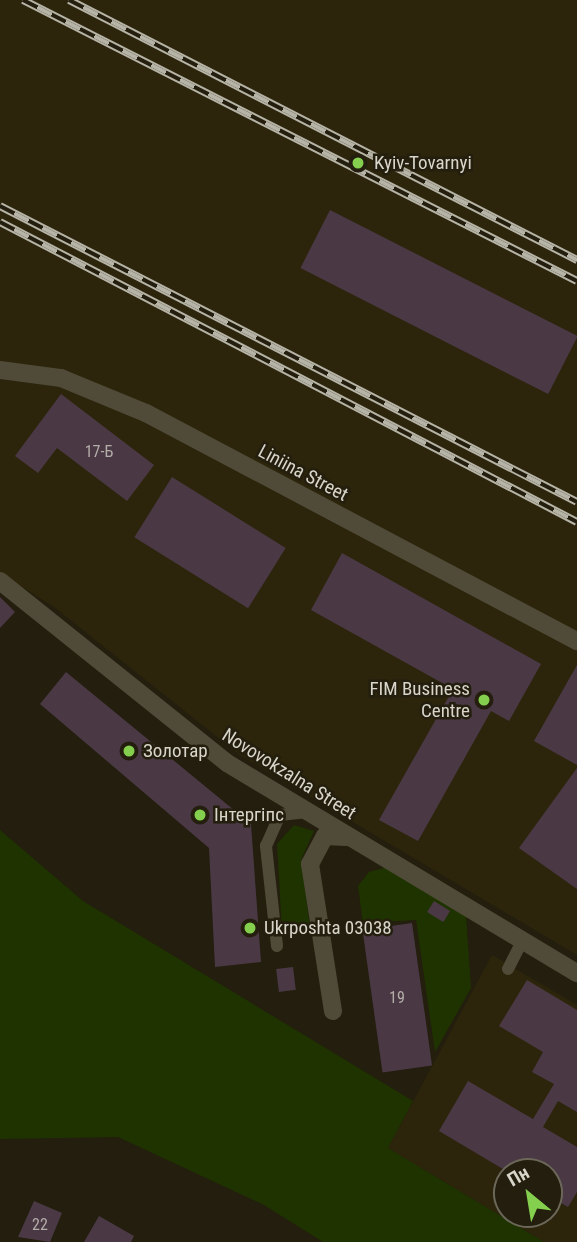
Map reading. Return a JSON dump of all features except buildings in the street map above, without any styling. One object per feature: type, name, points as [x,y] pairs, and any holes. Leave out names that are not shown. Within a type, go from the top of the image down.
[{"type":"street","name":"Liniina Street","points":[[0,370],[61,378],[146,413],[577,641]]},
{"type":"street","name":"Novovokzalna Street","points":[[0,581],[283,807],[308,812],[577,973]]},
{"type":"street","points":[[333,1011],[310,864],[325,836],[350,837]]},
{"type":"lane","points":[[278,946],[265,846],[283,807]]},
{"type":"lane","points":[[508,969],[523,940]]},
{"type":"shaded area","points":[[0,0],[577,0],[577,955],[240,755],[54,607],[0,573]]},
{"type":"shaded area","points":[[492,955],[577,1005],[577,1242],[544,1242],[521,1228],[563,1228],[563,1158],[493,1158],[493,1211],[388,1148]]},
{"type":"green space","points":[[294,825],[314,831],[301,860],[310,927],[282,932],[277,844]]},
{"type":"green space","points":[[0,830],[83,901],[413,1101],[388,1148],[493,1211],[493,1228],[521,1228],[544,1242],[323,1242],[264,1205],[118,1137],[0,1139]]},
{"type":"green space","points":[[387,867],[466,914],[471,988],[435,1052],[416,920],[363,923],[358,886],[369,872]]},
{"type":"railway","points":[[23,0],[577,281]]},
{"type":"railway","points":[[69,0],[577,260]]},
{"type":"railway","points":[[0,206],[577,502]]},
{"type":"railway","points":[[0,222],[577,522]]},
{"type":"place","name":"Kyiv-Tovarnyi","points":[[358,163]]},
{"type":"place","name":"FIM Business Centre","points":[[484,700]]},
{"type":"place","name":"Золотар","points":[[129,751]]},
{"type":"place","name":"Інтергіпс","points":[[200,815]]},
{"type":"place","name":"Ukrposhta 03038","points":[[250,928]]}]
